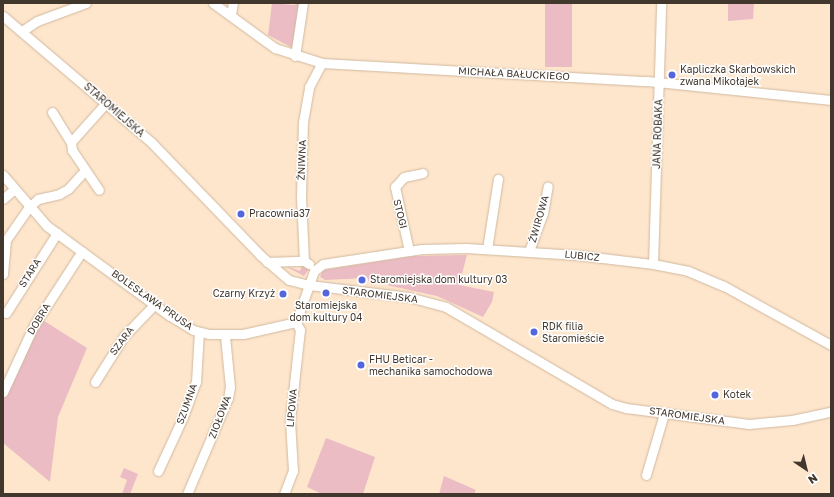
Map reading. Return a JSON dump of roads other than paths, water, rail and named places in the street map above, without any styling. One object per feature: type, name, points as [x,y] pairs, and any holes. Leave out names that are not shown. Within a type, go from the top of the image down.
[{"type":"street","points":[[22,31],[37,21],[86,3]]},
{"type":"street","name":"MICHAŁA BAŁUCKIEGO","points":[[213,3],[231,14],[266,43],[295,56],[322,63],[660,82],[831,100]]},
{"type":"street","points":[[231,14],[233,3]]},
{"type":"street","points":[[295,56],[303,3]]},
{"type":"street","name":"JANA ROBAKA","points":[[653,264],[660,82],[661,3]]},
{"type":"street","name":"STAROMIEJSKA","points":[[3,16],[151,142],[267,262],[290,280],[309,285],[409,297],[446,307],[612,404],[664,414],[749,424],[792,420],[831,412]]},
{"type":"street","name":"ŻNIWNA","points":[[304,261],[301,197],[303,122],[309,87],[322,63]]},
{"type":"street","points":[[71,142],[106,103]]},
{"type":"street","points":[[52,112],[71,142],[72,150],[84,170],[99,190]]},
{"type":"street","points":[[3,274],[6,240],[29,207],[38,199],[59,194],[68,189],[84,170]]},
{"type":"street","name":"STOGI","points":[[409,251],[395,187],[404,177],[423,173]]},
{"type":"street","name":"BOLESŁAWA PRUSA","points":[[3,175],[13,190],[57,233],[179,321],[199,332],[225,336],[284,327],[296,322]]},
{"type":"street","points":[[487,249],[498,178]]},
{"type":"street","name":"ŻWIROWA","points":[[529,251],[543,213],[548,186]]},
{"type":"street","points":[[3,199],[13,190]]},
{"type":"street","name":"STARA","points":[[6,313],[57,233]]},
{"type":"street","name":"LUBICZ","points":[[316,267],[322,264],[430,248],[529,251],[653,264],[707,278],[831,345]]},
{"type":"street","name":"DOBRA","points":[[3,392],[34,325],[82,251]]},
{"type":"street","points":[[267,262],[304,261],[316,267],[296,322]]},
{"type":"street","name":"SZARA","points":[[95,382],[124,336],[155,304]]},
{"type":"street","name":"LIPOWA","points":[[284,494],[293,471],[290,420],[300,330],[296,322]]},
{"type":"street","name":"SZUMNA","points":[[158,471],[183,416],[196,382],[199,332]]},
{"type":"street","name":"ZIOŁOWA","points":[[187,494],[228,398],[230,387],[225,336]]},
{"type":"street","points":[[646,475],[664,414]]},
{"type":"place","name":"Kapliczka Skarbowskich zwana Mikołajek","points":[[672,75]]},
{"type":"place","name":"Pracownia37","points":[[241,214]]},
{"type":"place","name":"Staromiejska dom kultury 03","points":[[362,280]]},
{"type":"place","name":"Staromiejska dom kultury 04","points":[[326,293]]},
{"type":"place","name":"Czarny Krzyż","points":[[283,294]]},
{"type":"place","name":"RDK filia Staromieście","points":[[534,332]]},
{"type":"place","name":"FHU Beticar - mechanika samochodowa","points":[[361,365]]},
{"type":"place","name":"Kotek","points":[[715,395]]}]
